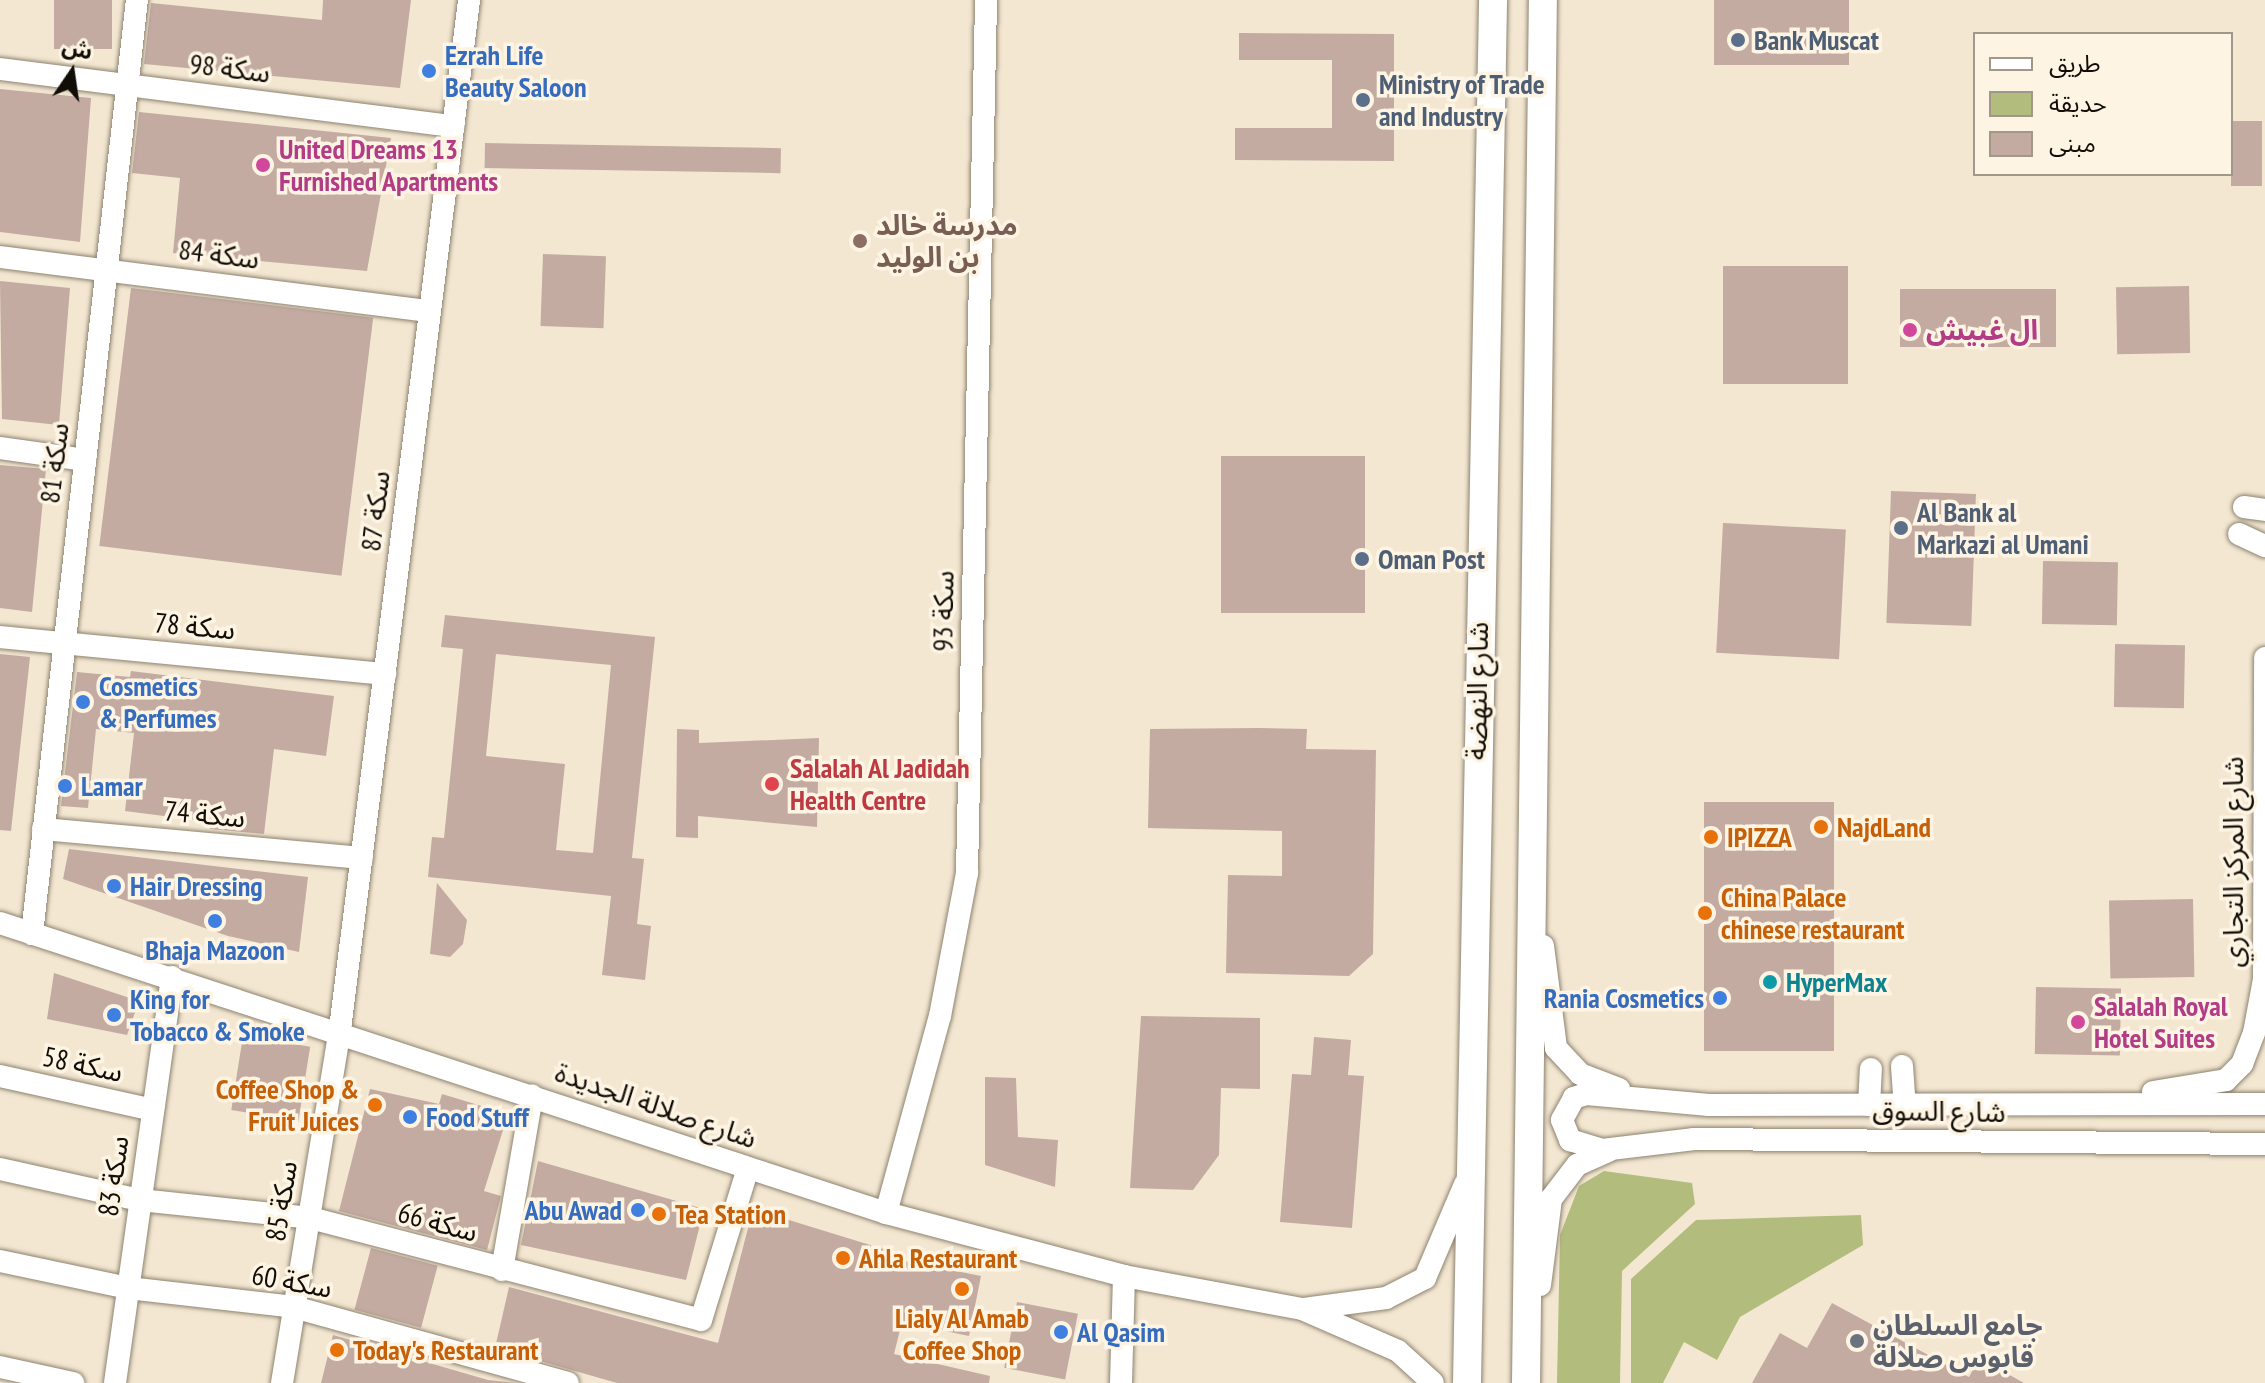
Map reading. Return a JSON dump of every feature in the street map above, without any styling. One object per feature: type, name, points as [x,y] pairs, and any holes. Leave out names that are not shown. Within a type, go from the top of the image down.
[{"type":"main road","name":"شارع النهضة","points":[[1467,1383],[1466,1179],[1493,0]]},
{"type":"main road","name":"شارع النهضة","points":[[1526,1383],[1543,0]]},
{"type":"street","name":"سكة 81","points":[[32,934],[137,0]]},
{"type":"street","name":"سكة 87","points":[[340,1029],[469,0]]},
{"type":"street","name":"سكة 93","points":[[886,1213],[940,1016],[967,873],[986,0]]},
{"type":"street","name":"سكة 98","points":[[0,69],[453,126]]},
{"type":"street","name":"سكة 84","points":[[0,257],[430,311]]},
{"type":"street","points":[[0,448],[85,460]]},
{"type":"street","points":[[2239,534],[2265,546]]},
{"type":"street","name":"سكة 78","points":[[0,637],[385,674]]},
{"type":"street","name":"شارع المركز التجاري","points":[[2110,1104],[2226,1080],[2260,1041],[2264,979],[2265,658]]},
{"type":"street","name":"سكة 74","points":[[43,829],[362,858]]},
{"type":"street","points":[[1532,910],[1556,1048],[1580,1074],[1642,1099]]},
{"type":"street","name":"شارع صلالة الجديدة","points":[[0,923],[340,1029],[886,1213],[1124,1276],[1302,1309],[1398,1351],[1433,1383]]},
{"type":"street","name":"سكة 83","points":[[115,1383],[172,977]]},
{"type":"street","name":"سكة 85","points":[[282,1383],[340,1029]]},
{"type":"street","points":[[1902,1066],[1905,1105]]},
{"type":"street","points":[[1869,1105],[1871,1069]]},
{"type":"street","name":"سكة 58","points":[[0,1076],[153,1110]]},
{"type":"street","name":"شارع السوق","points":[[2265,1104],[1869,1105],[1642,1099],[1586,1094],[1565,1108],[1570,1140],[1614,1149],[1694,1139],[2265,1144]]},
{"type":"street","points":[[502,1270],[532,1096]]},
{"type":"street","points":[[1528,1341],[1551,1199],[1577,1165],[1614,1149]]},
{"type":"street","name":"سكة 66","points":[[0,1169],[140,1200],[310,1218],[701,1320],[748,1168]]},
{"type":"street","name":"شارع صلالة الجديدة","points":[[1302,1309],[1386,1298],[1425,1278],[1466,1179]]},
{"type":"street","name":"سكة 60","points":[[0,1261],[128,1288],[294,1307],[568,1383]]},
{"type":"street","points":[[1121,1383],[1124,1276]]},
{"type":"street","points":[[0,1367],[73,1383]]},
{"type":"green space","points":[[1604,1171],[1692,1183],[1695,1204],[1622,1271],[1620,1383],[1557,1383],[1560,1235],[1579,1186]]},
{"type":"green space","points":[[1861,1215],[1863,1245],[1740,1317],[1717,1360],[1684,1342],[1663,1383],[1631,1383],[1631,1279],[1696,1220]]},
{"type":"building","points":[[54,0],[112,0],[112,49],[54,49]]},
{"type":"building","points":[[323,0],[411,0],[400,88],[144,64],[151,3],[322,20]]},
{"type":"building","points":[[1714,0],[1849,0],[1849,65],[1714,65]]},
{"type":"building","points":[[1239,33],[1394,34],[1394,161],[1235,160],[1235,128],[1332,128],[1332,60],[1239,60]]},
{"type":"building","points":[[0,89],[91,98],[80,242],[0,232]]},
{"type":"building","points":[[139,112],[391,138],[367,271],[173,253],[180,178],[132,173]]},
{"type":"building","points":[[2233,121],[2262,121],[2262,186],[2231,186]]},
{"type":"building","points":[[485,143],[781,148],[781,173],[485,168]]},
{"type":"building","points":[[543,254],[606,256],[603,328],[540,326]]},
{"type":"building","points":[[1723,266],[1848,266],[1848,384],[1723,384]]},
{"type":"building","points":[[0,281],[70,288],[59,425],[2,419]]},
{"type":"building","points":[[2189,286],[2190,353],[2117,354],[2116,287]]},
{"type":"building","points":[[131,288],[373,318],[341,576],[99,546]]},
{"type":"building","points":[[1900,289],[2056,289],[2056,347],[1900,347]]},
{"type":"building","points":[[1221,456],[1365,456],[1365,613],[1221,613]]},
{"type":"building","points":[[0,465],[46,469],[32,612],[0,608]]},
{"type":"building","points":[[1891,491],[1976,494],[1971,626],[1886,623]]},
{"type":"building","points":[[1723,523],[1846,529],[1839,659],[1716,653]]},
{"type":"building","points":[[2043,561],[2118,562],[2117,625],[2042,624]]},
{"type":"building","points":[[445,615],[655,637],[632,858],[644,859],[637,924],[651,926],[645,980],[602,975],[611,896],[428,877],[432,837],[444,838],[463,649],[441,647]],"holes":[[[496,654],[611,665],[593,853],[556,850],[565,764],[486,756]]]},
{"type":"building","points":[[2115,644],[2185,645],[2184,708],[2114,707]]},
{"type":"building","points":[[0,654],[30,657],[11,831],[0,830]]},
{"type":"building","points":[[131,671],[334,696],[326,756],[274,749],[264,834],[210,829],[211,822],[125,811],[134,733],[96,729],[88,808],[61,806],[77,672],[130,677]]},
{"type":"building","points":[[677,729],[699,730],[699,743],[819,738],[817,827],[698,816],[698,838],[676,837]]},
{"type":"building","points":[[1150,729],[1307,729],[1306,749],[1376,750],[1373,954],[1349,976],[1226,973],[1228,875],[1282,876],[1282,831],[1148,828]]},
{"type":"building","name":"HyperMax","points":[[1704,802],[1834,802],[1834,1051],[1704,1051]]},
{"type":"building","points":[[69,849],[308,877],[299,952],[228,936],[63,879]]},
{"type":"building","points":[[437,883],[467,920],[463,944],[450,957],[430,954]]},
{"type":"building","points":[[2193,899],[2194,977],[2110,978],[2109,900]]},
{"type":"building","points":[[54,973],[139,1001],[127,1035],[47,1019]]},
{"type":"building","points":[[2036,987],[2121,988],[2120,1055],[2035,1054]]},
{"type":"building","points":[[1141,1016],[1260,1018],[1260,1089],[1221,1088],[1219,1155],[1193,1190],[1130,1188]]},
{"type":"building","points":[[243,1036],[310,1047],[298,1121],[231,1110]]},
{"type":"building","points":[[1314,1037],[1351,1040],[1348,1075],[1364,1076],[1352,1228],[1280,1222],[1292,1074],[1311,1075]]},
{"type":"building","points":[[985,1077],[1016,1078],[1018,1137],[1058,1140],[1055,1187],[985,1165]]},
{"type":"building","points":[[370,1089],[439,1104],[442,1094],[508,1114],[484,1191],[501,1196],[487,1250],[339,1211]]},
{"type":"building","points":[[538,1161],[704,1209],[686,1280],[521,1245]]},
{"type":"building","points":[[753,1209],[893,1252],[891,1258],[981,1276],[969,1336],[902,1322],[894,1354],[990,1376],[989,1383],[617,1383],[495,1348],[509,1287],[718,1343]]},
{"type":"building","points":[[371,1248],[438,1266],[421,1328],[354,1310]]},
{"type":"building","points":[[1017,1302],[1078,1314],[1065,1380],[1004,1368]]},
{"type":"building","name":"جامع السلطان قابوس صلالة","points":[[1832,1303],[1969,1377],[1979,1358],[2024,1383],[1752,1383],[1780,1333],[1807,1348]]},
{"type":"building","points":[[333,1335],[488,1380],[516,1383],[321,1383]]},
{"type":"place","name":"Bank Muscat","points":[[1738,40]]},
{"type":"place","name":"Ezrah Life Beauty Saloon","points":[[429,71]]},
{"type":"place","name":"Ministry of Trade and Industry","points":[[1363,100]]},
{"type":"place","name":"United Dreams 13 Furnished Apartments","points":[[263,165]]},
{"type":"place","name":"مدرسة خالد بن الوليد","points":[[860,241]]},
{"type":"place","name":"ال غبيش","points":[[1910,330]]},
{"type":"place","name":"Al Bank al Markazi al Umani","points":[[1901,528]]},
{"type":"place","name":"Oman Post","points":[[1362,559]]},
{"type":"place","name":"Cosmetics & Perfumes","points":[[83,702]]},
{"type":"place","name":"Salalah Al Jadidah Health Centre","points":[[772,784]]},
{"type":"place","name":"Lamar","points":[[65,786]]},
{"type":"place","name":"NajdLand","points":[[1821,827]]},
{"type":"place","name":"IPIZZA","points":[[1711,837]]},
{"type":"place","name":"Hair Dressing","points":[[114,886]]},
{"type":"place","name":"China Palace chinese restaurant","points":[[1705,913]]},
{"type":"place","name":"Bhaja Mazoon","points":[[215,921]]},
{"type":"place","name":"HyperMax","points":[[1770,982]]},
{"type":"place","name":"Rania Cosmetics","points":[[1720,998]]},
{"type":"place","name":"King for Tobacco & Smoke","points":[[114,1015]]},
{"type":"place","name":"Salalah Royal Hotel Suites","points":[[2078,1022]]},
{"type":"place","name":"Coffee Shop & Fruit Juices","points":[[375,1105]]},
{"type":"place","name":"Food Stuff","points":[[410,1117]]},
{"type":"place","name":"Abu Awad","points":[[638,1210]]},
{"type":"place","name":"Tea Station","points":[[659,1214]]},
{"type":"place","name":"Ahla Restaurant","points":[[843,1258]]},
{"type":"place","name":"Lialy Al Amab Coffee Shop","points":[[962,1289]]},
{"type":"place","name":"Al Qasim","points":[[1061,1332]]},
{"type":"place","name":"جامع السلطان قابوس صلالة","points":[[1857,1341]]},
{"type":"place","name":"Today's Restaurant","points":[[337,1350]]}]
